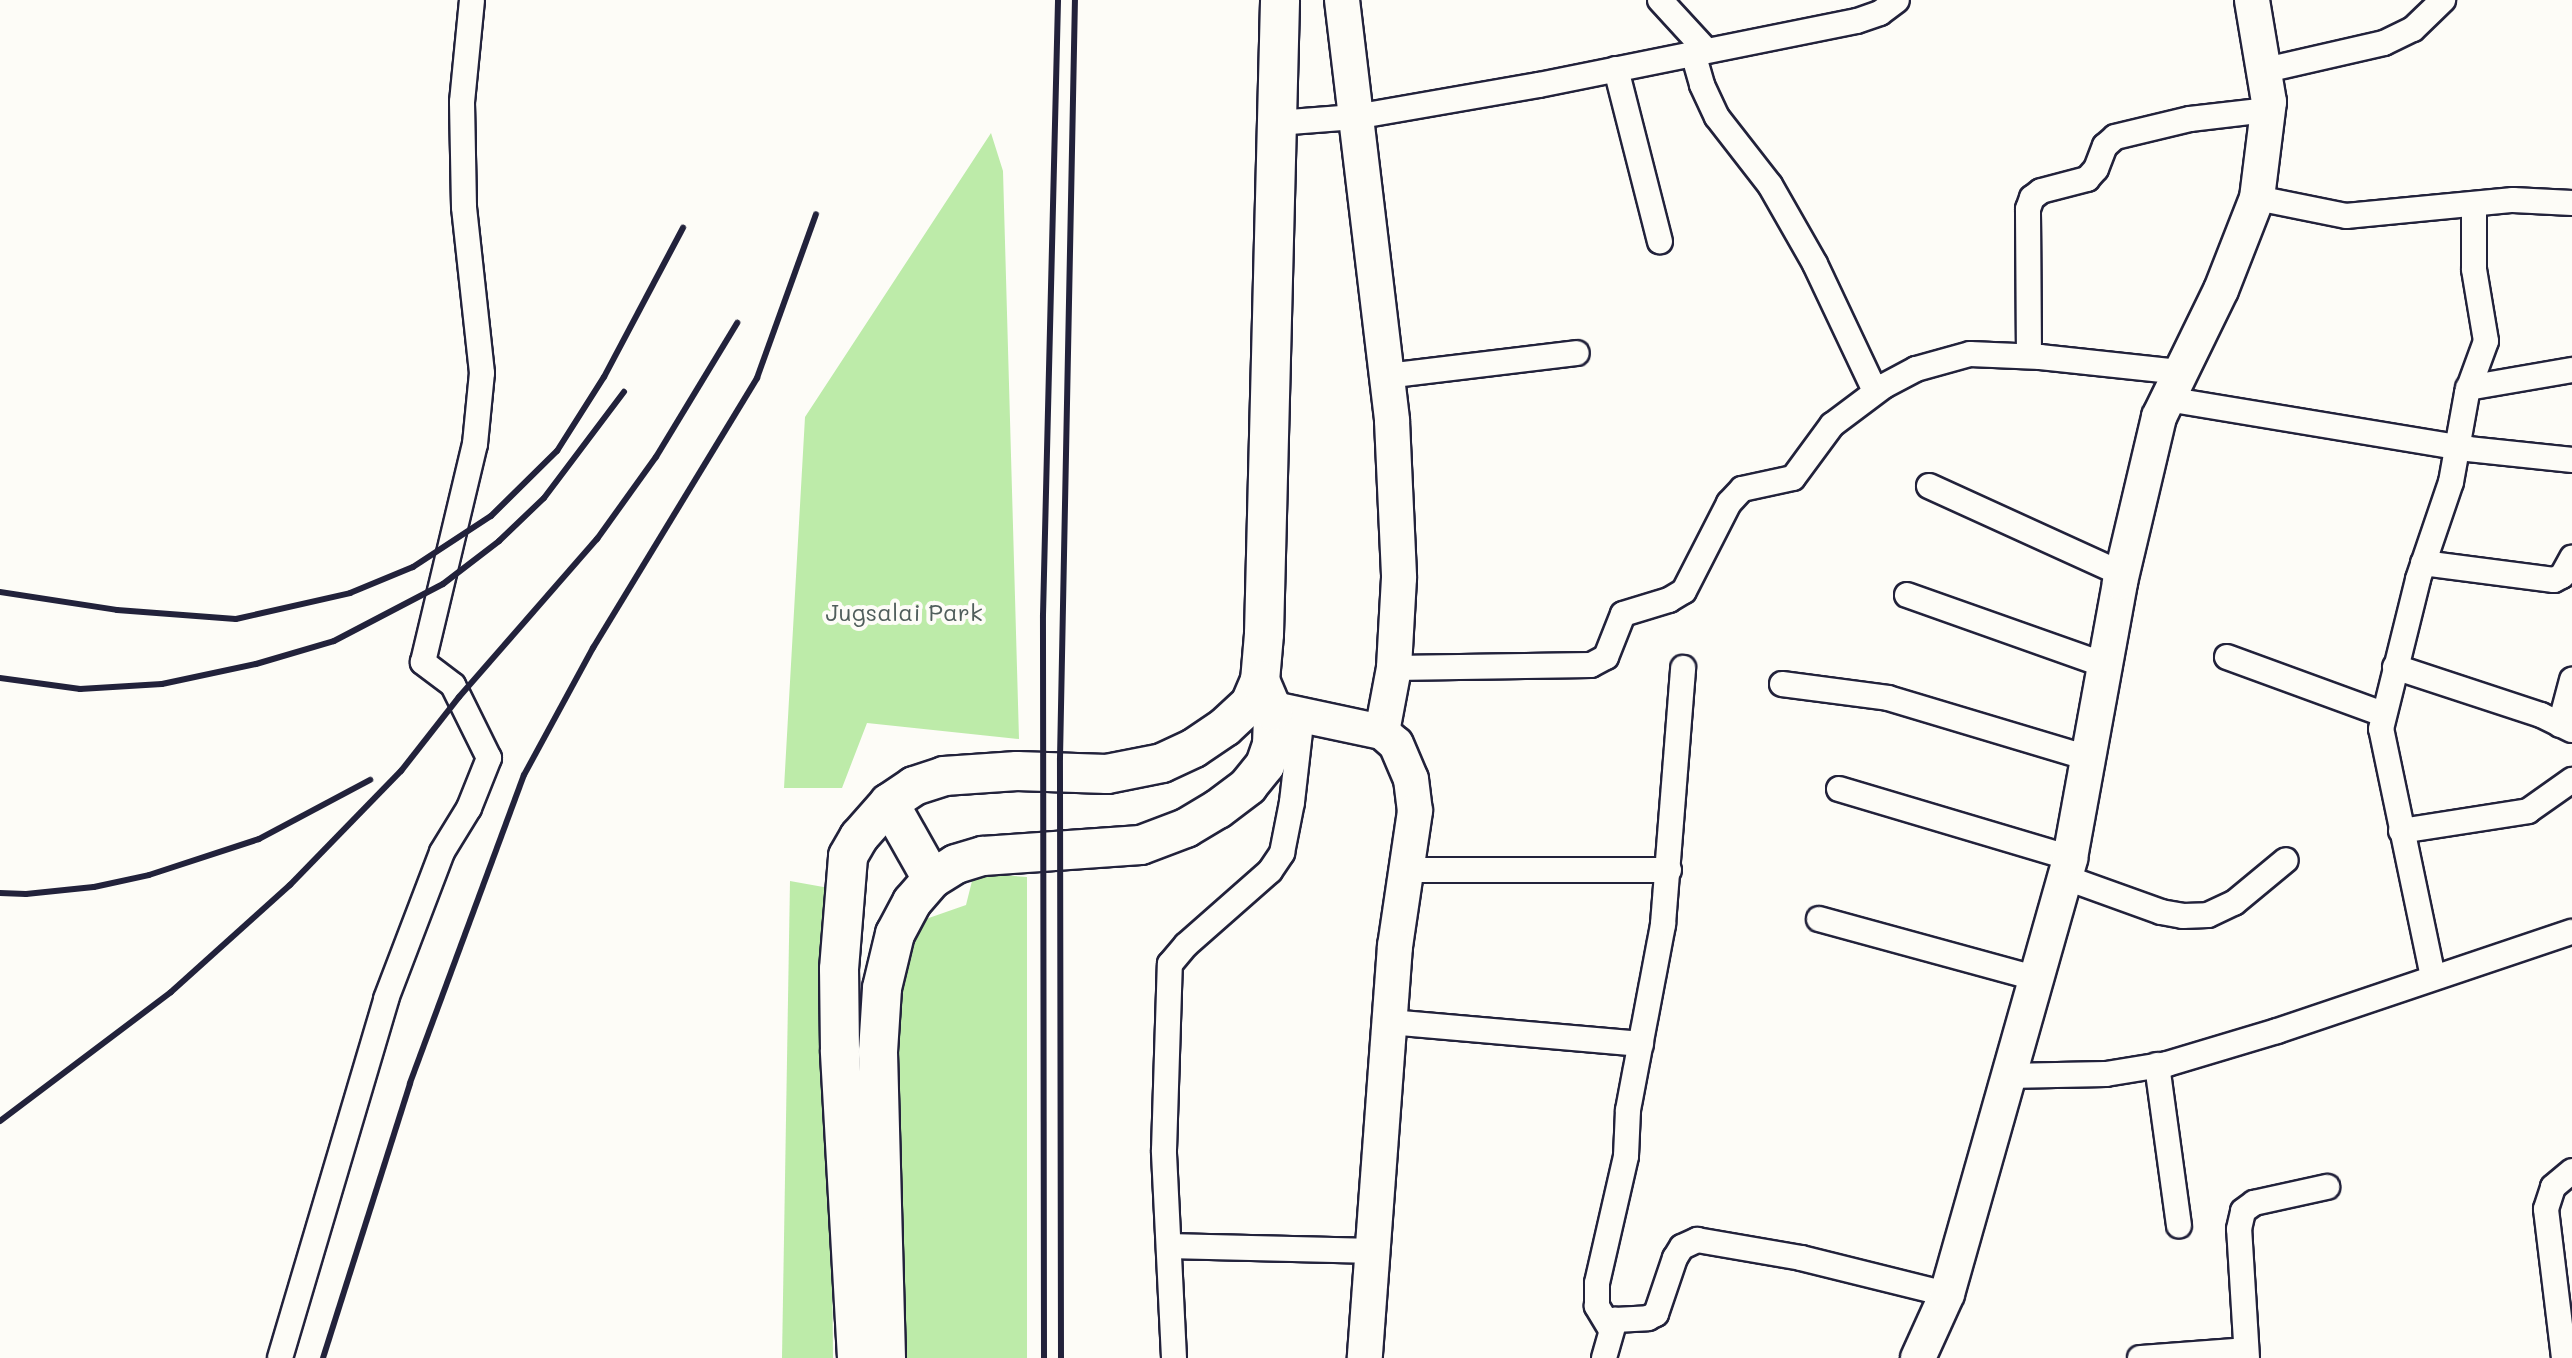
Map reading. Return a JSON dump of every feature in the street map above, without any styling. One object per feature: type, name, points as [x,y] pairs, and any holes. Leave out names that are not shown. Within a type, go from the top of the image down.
[{"type":"main road","points":[[886,1358],[878,1052],[882,988],[895,934],[912,902],[932,879],[956,864],[983,856],[1127,847],[1186,828],[1228,801],[1265,765],[1272,745],[1264,634],[1280,0]]},
{"type":"main road","points":[[857,1358],[840,1050],[841,918],[848,856],[859,837],[889,803],[914,786],[944,776],[1017,771],[1107,774],[1162,763],[1194,748],[1271,702]]},
{"type":"main road","points":[[889,803],[932,879]]},
{"type":"street","points":[[280,1358],[386,999],[442,852],[469,808],[489,758],[453,685],[423,662],[475,444],[482,373],[464,207],[462,102],[472,0]]},
{"type":"street","points":[[1342,0],[1387,376],[1399,578],[1394,668],[1382,732]]},
{"type":"street","points":[[1660,0],[1700,52],[1702,85],[1717,117],[1770,185],[1815,264],[1875,391]]},
{"type":"street","points":[[1277,123],[1355,117],[1616,69],[1857,21],[1880,13],[1897,0]]},
{"type":"street","points":[[1926,1357],[1947,1294],[2067,867],[2122,574],[2159,417],[2221,290],[2257,198],[2268,110],[2266,70],[2252,0]]},
{"type":"street","points":[[2266,70],[2384,43],[2413,29],[2443,0]]},
{"type":"street","points":[[1616,69],[1660,241]]},
{"type":"street","points":[[2029,356],[2028,209],[2032,198],[2041,191],[2087,179],[2096,169],[2105,146],[2115,137],[2190,119],[2268,110]]},
{"type":"street","points":[[2257,198],[2346,216],[2513,200],[2572,203]]},
{"type":"street","points":[[2433,977],[2383,748],[2383,714],[2423,563],[2451,482],[2468,388],[2486,341],[2474,269],[2474,204]]},
{"type":"street","points":[[1387,376],[1577,353]]},
{"type":"street","points":[[1394,668],[1591,665],[1606,657],[1623,614],[1669,600],[1684,591],[1729,503],[1742,489],[1793,478],[1832,425],[1875,391],[1916,369],[1953,357],[2029,356],[2455,447],[2572,460]]},
{"type":"street","points":[[2468,388],[2572,370]]},
{"type":"street","points":[[1929,486],[2122,574]]},
{"type":"street","points":[[2423,563],[2554,580],[2562,576],[2572,558]]},
{"type":"street","points":[[1907,595],[2105,665]]},
{"type":"street","points":[[2227,657],[2383,714]]},
{"type":"street","points":[[2395,667],[2566,727],[2572,680]]},
{"type":"street","points":[[1610,1328],[1597,1306],[1597,1283],[1626,1156],[1628,1110],[1669,870],[1683,668]]},
{"type":"street","points":[[1782,684],[1888,698],[2088,758]]},
{"type":"street","points":[[1174,1358],[1164,1150],[1170,964],[1186,945],[1270,871],[1282,853],[1292,802],[1271,702],[1382,732],[1396,744],[1411,779],[1415,811],[1395,946],[1365,1358]]},
{"type":"street","points":[[2401,831],[2528,811],[2572,780]]},
{"type":"street","points":[[1839,789],[2067,867],[2161,912],[2183,916],[2208,915],[2234,903],[2286,860]]},
{"type":"street","points":[[1408,870],[1669,870]]},
{"type":"street","points":[[1819,919],[2035,978]]},
{"type":"street","points":[[2007,1076],[2106,1074],[2157,1065],[2277,1031],[2572,932]]},
{"type":"street","points":[[1390,1022],[1641,1044]]},
{"type":"street","points":[[2157,1065],[2179,1225]]},
{"type":"street","points":[[2564,1358],[2546,1209],[2553,1187],[2572,1171]]},
{"type":"street","points":[[2140,1358],[2247,1354],[2239,1229],[2243,1211],[2254,1203],[2327,1187]]},
{"type":"street","points":[[1604,1358],[1610,1328],[1615,1320],[1624,1317],[1648,1318],[1656,1314],[1675,1258],[1682,1247],[1697,1240],[1801,1258],[1947,1294]]},
{"type":"street","points":[[1169,1246],[1374,1251]]},
{"type":"green space","name":"Jugsalai Park","points":[[991,133],[1003,171],[1019,739],[867,723],[842,788],[784,788],[805,417]]},
{"type":"green space","points":[[974,873],[1027,877],[1027,1358],[897,1358],[889,1028],[903,927],[966,905]]},
{"type":"green space","points":[[790,881],[829,888],[833,1358],[782,1358]]},
{"type":"railway","points":[[1044,1358],[1043,615],[1058,0]]},
{"type":"railway","points":[[1061,1358],[1060,758],[1075,0]]},
{"type":"railway","points":[[323,1358],[410,1083],[524,775],[593,648],[757,378],[816,214]]},
{"type":"railway","points":[[0,592],[117,610],[236,619],[350,593],[413,567],[491,516],[557,451],[604,377],[683,228]]},
{"type":"railway","points":[[0,1121],[171,992],[290,885],[401,771],[459,697],[597,539],[656,457],[737,323]]},
{"type":"railway","points":[[0,678],[80,689],[162,684],[256,664],[334,641],[443,584],[499,541],[544,498],[624,392]]},
{"type":"railway","points":[[0,893],[26,894],[94,887],[149,875],[259,839],[370,780]]}]
